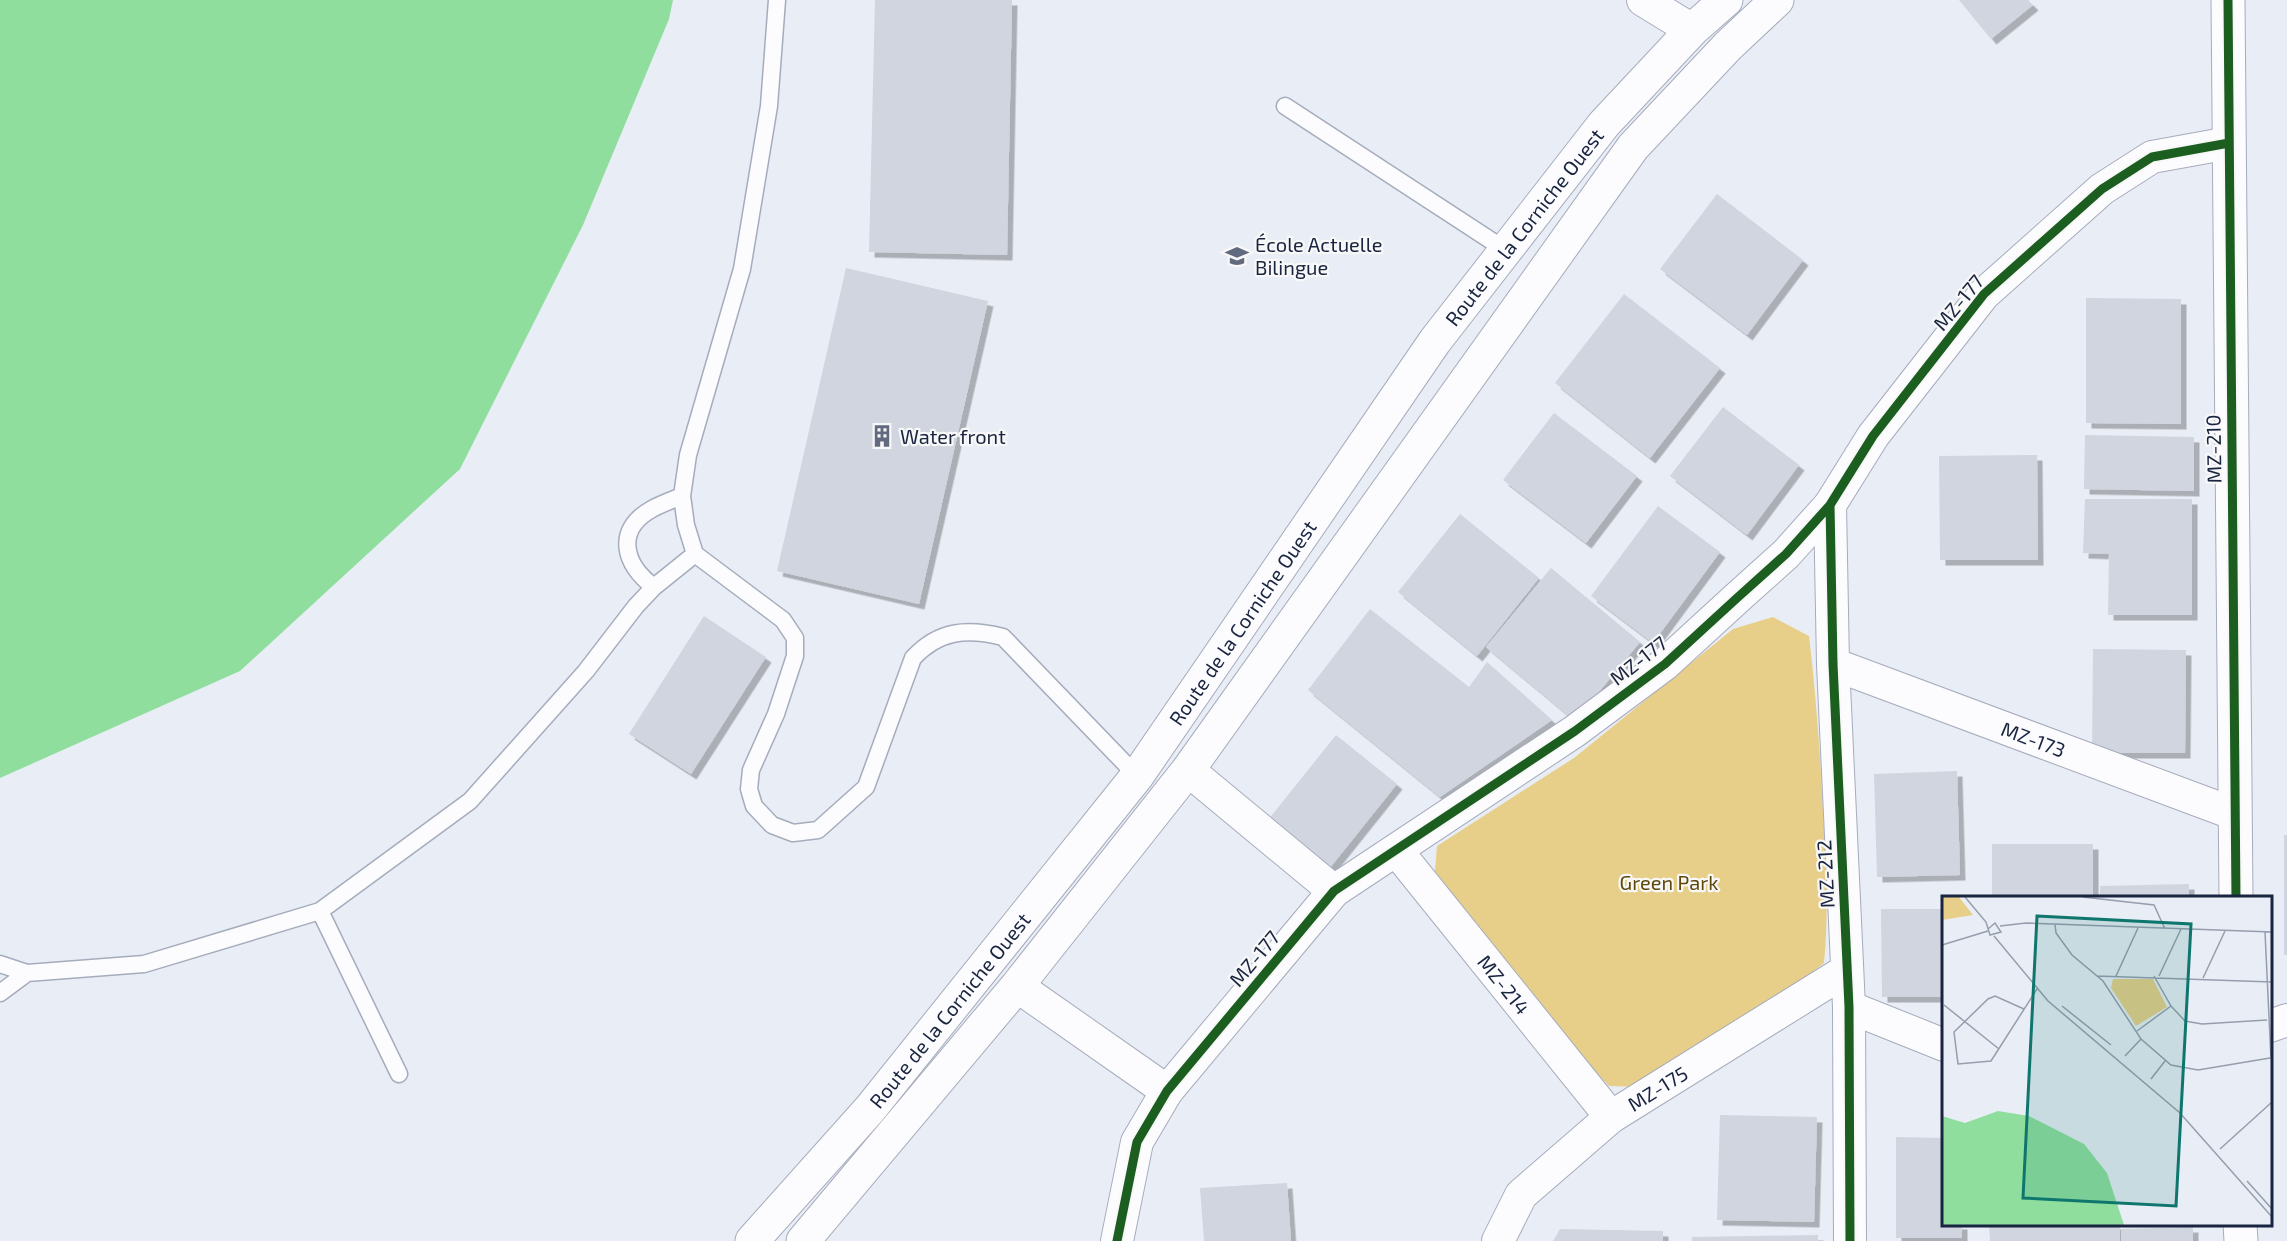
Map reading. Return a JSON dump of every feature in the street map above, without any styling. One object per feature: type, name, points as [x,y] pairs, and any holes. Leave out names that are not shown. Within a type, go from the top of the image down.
[{"type":"main road","name":"Route de la Corniche Ouest","points":[[752,1241],[870,1109],[1137,776],[1435,341],[1507,252],[1604,124],[1692,30],[1726,0]]},
{"type":"main road","name":"Route de la Corniche Ouest","points":[[803,1241],[1017,986],[1188,770],[1633,147],[1728,46],[1777,0]]},
{"type":"main road","name":"MZ-210","points":[[2228,0],[2236,896]]},
{"type":"street","points":[[1643,0],[1692,30]]},
{"type":"street","name":"MZ-177","points":[[1117,1241],[1137,1142],[1167,1091],[1334,891],[1575,731],[1665,664],[1786,554],[1830,505],[1873,436],[1984,294],[2102,189],[2152,157],[2229,143]]},
{"type":"street","name":"MZ-212","points":[[1830,505],[1833,664],[1850,1007],[1850,1241]]},
{"type":"street","name":"MZ-173","points":[[1833,664],[2235,814]]},
{"type":"street","points":[[1188,770],[1334,891]]},
{"type":"street","name":"MZ-214","points":[[1397,851],[1611,1117]]},
{"type":"street","name":"MZ-175","points":[[1498,1241],[1521,1195],[1611,1117],[1847,970]]},
{"type":"street","points":[[1017,986],[1167,1091]]},
{"type":"street","points":[[1850,1007],[1942,1044]]},
{"type":"street","points":[[2272,1026],[2287,1020]]},
{"type":"lane","points":[[777,0],[769,106],[742,269],[688,455],[682,496],[686,525],[694,554],[783,620],[795,638],[795,656],[776,714],[752,770],[749,789],[754,806],[771,825],[793,833],[818,830],[866,787],[913,658],[928,642],[979,631],[1003,637],[1137,776]]},
{"type":"lane","points":[[1285,106],[1507,252]]},
{"type":"lane","points":[[654,587],[640,577],[629,560],[627,539],[635,524],[650,510],[682,496]]},
{"type":"lane","points":[[0,964],[27,973],[144,964],[320,911],[470,801],[586,671],[636,606],[654,587],[694,554]]},
{"type":"lane","points":[[320,911],[399,1074]]},
{"type":"lane","points":[[0,993],[27,973]]},
{"type":"green space","name":"Green Park","points":[[1773,617],[1809,636],[1818,723],[1825,848],[1827,906],[1824,963],[1783,995],[1638,1087],[1609,1086],[1555,1029],[1434,882],[1437,846],[1574,758],[1733,629]]},
{"type":"shaded area","points":[[0,0],[673,0],[669,19],[583,225],[460,469],[240,671],[0,778]]},
{"type":"building","points":[[875,0],[1012,0],[1007,255],[869,252]]},
{"type":"building","points":[[1959,0],[2028,0],[2033,5],[1991,39]]},
{"type":"building","points":[[1717,194],[1803,260],[1747,335],[1660,269]]},
{"type":"building","name":"Water front","points":[[846,268],[988,301],[919,604],[777,571]]},
{"type":"building","points":[[1624,294],[1720,368],[1650,458],[1555,383]]},
{"type":"building","points":[[2086,298],[2181,299],[2181,424],[2086,423]]},
{"type":"building","points":[[1723,407],[1799,465],[1747,535],[1670,476]]},
{"type":"building","points":[[1554,413],[1637,476],[1586,543],[1503,480]]},
{"type":"building","points":[[2085,435],[2194,437],[2194,491],[2084,489]]},
{"type":"building","points":[[2037,455],[2038,560],[1940,560],[1939,456]]},
{"type":"building","points":[[2085,499],[2192,499],[2192,615],[2108,615],[2109,554],[2083,553]]},
{"type":"building","points":[[1658,506],[1720,552],[1653,643],[1591,596]]},
{"type":"building","points":[[1460,514],[1539,578],[1477,656],[1398,592]]},
{"type":"building","points":[[1551,568],[1640,642],[1575,721],[1486,647]]},
{"type":"building","points":[[1370,609],[1469,687],[1487,662],[1552,720],[1440,797],[1308,690]]},
{"type":"building","points":[[704,616],[766,657],[691,774],[629,734]]},
{"type":"building","points":[[2093,649],[2186,650],[2185,753],[2092,753]]},
{"type":"building","points":[[1336,735],[1397,784],[1329,869],[1268,820]]},
{"type":"building","points":[[1957,771],[1960,875],[1877,877],[1874,774]]},
{"type":"building","points":[[2284,835],[2287,835],[2287,955],[2284,955]]},
{"type":"building","points":[[1992,844],[2093,844],[2093,896],[1992,896]]},
{"type":"building","points":[[2189,884],[2189,896],[2100,896],[2100,886]]},
{"type":"building","points":[[1881,909],[1942,909],[1942,997],[1882,997]]},
{"type":"building","points":[[1720,1115],[1817,1117],[1814,1222],[1717,1220]]},
{"type":"building","points":[[1896,1137],[1942,1138],[1942,1226],[1962,1226],[1962,1238],[1896,1238]]},
{"type":"building","points":[[1287,1183],[1291,1241],[1204,1241],[1200,1188]]},
{"type":"building","points":[[1989,1226],[2120,1226],[2120,1241],[1990,1241]]},
{"type":"building","points":[[2193,1227],[2193,1241],[2121,1241],[2121,1229]]},
{"type":"building","points":[[1560,1229],[1663,1231],[1663,1241],[1553,1241]]},
{"type":"building","points":[[1818,1235],[1818,1241],[1692,1241],[1692,1237]]},
{"type":"cycle path","points":[[2228,0],[2236,896]]},
{"type":"cycle path","points":[[1117,1241],[1137,1142],[1167,1091],[1334,891],[1575,731],[1665,664],[1786,554],[1830,505],[1873,436],[1984,294],[2102,189],[2152,157],[2229,143]]},
{"type":"cycle path","points":[[1830,505],[1833,664],[1849,1007],[1850,1241]]},
{"type":"place","name":"École Actuelle Bilingue","points":[[1237,256]]},
{"type":"place","name":"Water front","points":[[882,436]]}]
